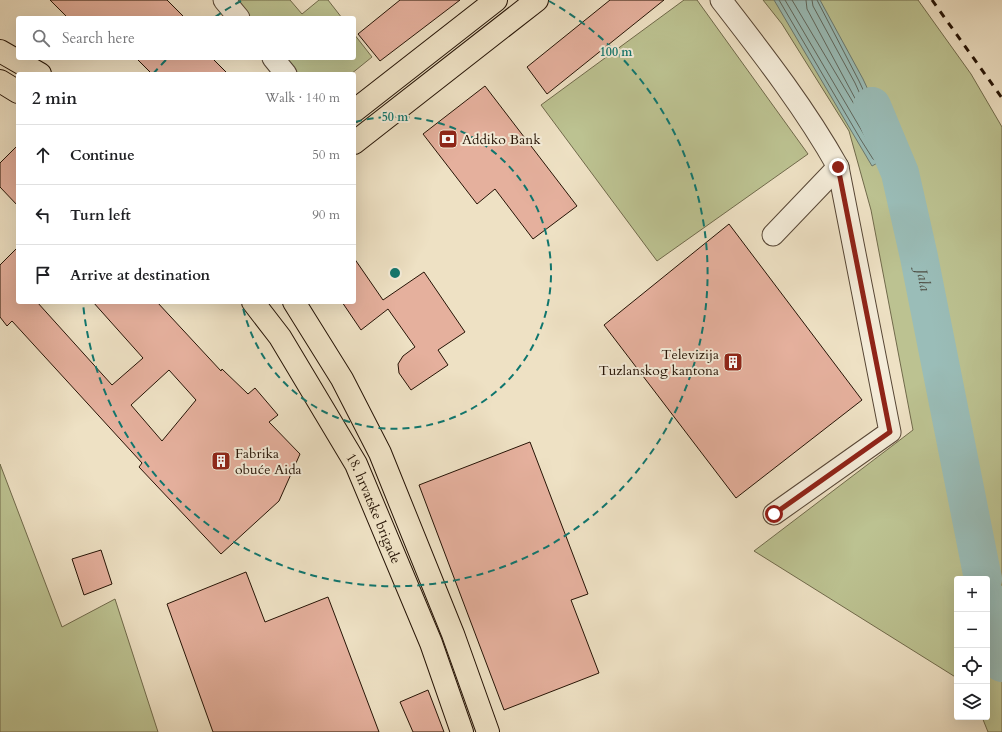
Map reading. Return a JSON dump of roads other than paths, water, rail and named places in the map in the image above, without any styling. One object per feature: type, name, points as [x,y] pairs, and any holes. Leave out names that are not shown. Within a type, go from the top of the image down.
[{"type":"main road","points":[[356,109],[496,0]]},
{"type":"main road","points":[[356,141],[537,0]]},
{"type":"main road","points":[[0,51],[37,72]]},
{"type":"main road","points":[[0,81],[16,91]]},
{"type":"main road","name":"18. hrvatske brigade","points":[[255,304],[280,337],[356,464],[430,643],[462,732]]},
{"type":"main road","name":"18. hrvatske brigade","points":[[295,304],[342,379],[380,452],[453,634],[488,732]]},
{"type":"street","points":[[224,0],[237,16]]},
{"type":"street","points":[[721,0],[750,38],[824,143],[838,167],[890,432],[774,514]]},
{"type":"street","points":[[275,60],[284,72]]},
{"type":"street","points":[[773,235],[838,167]]},
{"type":"water","points":[[774,0],[820,0],[863,79],[897,152],[872,166]]},
{"type":"waterway","name":"Jala","points":[[872,106],[900,173],[919,257],[982,576]]},
{"type":"waterway","name":"Jala","points":[[990,611],[1002,663]]},
{"type":"railway","points":[[932,0],[1002,98]]},
{"type":"place","name":"Addiko Bank","points":[[448,139]]},
{"type":"place","name":"Televizija Tuzlanskog kantona","points":[[733,362]]},
{"type":"place","name":"Fabrika obuće Aida","points":[[221,461]]}]
